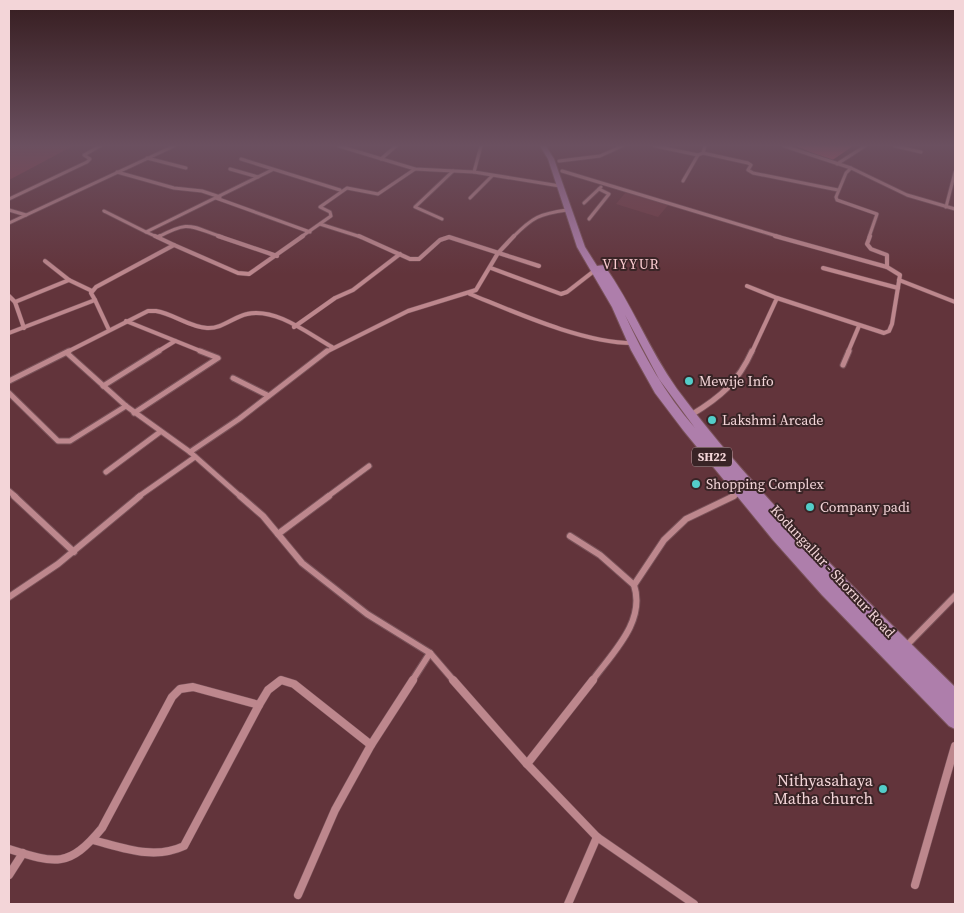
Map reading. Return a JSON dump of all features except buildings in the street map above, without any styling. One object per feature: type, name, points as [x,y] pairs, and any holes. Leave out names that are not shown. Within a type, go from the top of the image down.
[{"type":"main road","name":"Kodungallur - Shornur Road","points":[[561,189],[581,247],[594,271],[618,307],[633,343],[660,390],[782,523],[955,699]]},
{"type":"main road","name":"Kodungallur - Shornur Road","points":[[567,189],[588,246],[633,316],[654,362],[686,417],[741,492],[827,590],[955,720]]},
{"type":"street","points":[[9,199],[31,189]]},
{"type":"street","points":[[9,223],[82,189]]},
{"type":"street","points":[[180,189],[202,191],[310,232]]},
{"type":"street","points":[[146,232],[236,189]]},
{"type":"street","points":[[335,189],[340,190]]},
{"type":"street","points":[[104,211],[174,245],[244,274],[255,271],[278,256],[332,214],[320,208],[322,204],[340,190],[346,189]]},
{"type":"street","points":[[352,189],[378,194],[386,189]]},
{"type":"street","points":[[434,189],[415,206],[442,219]]},
{"type":"street","points":[[470,198],[479,189]]},
{"type":"street","points":[[584,202],[599,189],[609,194],[589,219]]},
{"type":"street","points":[[620,189],[746,228],[887,267],[900,275],[889,331],[877,332],[747,286]]},
{"type":"street","points":[[831,189],[838,190],[836,200],[877,214],[867,244],[871,249],[887,255],[887,267]]},
{"type":"street","points":[[894,189],[907,195],[955,209]]},
{"type":"street","points":[[946,207],[952,189]]},
{"type":"street","points":[[9,210],[26,215]]},
{"type":"street","points":[[190,452],[239,418],[332,347],[408,311],[470,294],[482,285],[498,253],[538,214],[567,210]]},
{"type":"street","points":[[320,224],[354,234],[410,259],[419,259],[440,240],[448,237],[539,266]]},
{"type":"street","points":[[158,237],[179,226],[186,225],[278,256]]},
{"type":"street","points":[[92,291],[174,245]]},
{"type":"street","points":[[294,327],[335,298],[353,290],[400,254]]},
{"type":"street","points":[[45,261],[69,280],[92,291],[108,330]]},
{"type":"street","points":[[490,268],[561,294],[567,292],[594,271]]},
{"type":"street","points":[[823,268],[898,288]]},
{"type":"street","points":[[15,302],[69,280]]},
{"type":"street","points":[[899,280],[955,302]]},
{"type":"street","points":[[470,294],[551,326],[620,343],[633,343]]},
{"type":"street","points":[[9,296],[15,302],[24,328]]},
{"type":"street","points":[[686,417],[713,402],[742,373],[777,298]]},
{"type":"street","points":[[9,333],[95,300]]},
{"type":"street","points":[[9,381],[67,353],[126,321],[154,310],[209,328],[247,314],[258,313],[294,327],[332,347]]},
{"type":"street","points":[[126,321],[218,360],[134,413]]},
{"type":"street","points":[[842,365],[859,326]]},
{"type":"street","points":[[103,386],[175,341]]},
{"type":"street","points":[[67,353],[134,413],[190,452],[263,516],[302,563],[367,614],[430,652],[527,764],[597,836],[694,904]]},
{"type":"street","points":[[233,378],[267,396]]},
{"type":"street","points":[[9,393],[58,441],[63,443],[70,441],[126,406]]},
{"type":"street","points":[[106,472],[160,432]]},
{"type":"street","points":[[9,597],[30,585],[74,552],[133,501],[195,457]]},
{"type":"street","points":[[278,534],[369,466]]},
{"type":"street","points":[[9,491],[74,552]]},
{"type":"street","points":[[634,586],[664,540],[686,519],[741,492]]},
{"type":"street","points":[[527,764],[573,707],[631,626],[638,612],[639,599],[634,586],[600,556],[570,536]]},
{"type":"street","points":[[904,648],[955,596]]},
{"type":"street","points":[[298,895],[335,810],[371,745],[430,652]]},
{"type":"street","points":[[93,840],[158,854],[173,853],[184,846],[259,705],[275,683],[286,680],[371,745]]},
{"type":"street","points":[[9,849],[48,862],[62,861],[78,852],[93,840],[102,828],[172,697],[180,689],[193,687],[259,705]]},
{"type":"street","points":[[915,885],[955,746]]},
{"type":"street","points":[[568,904],[597,836]]},
{"type":"street","points":[[9,875],[22,853]]},
{"type":"shaded area","points":[[626,192],[669,204],[658,217],[616,204]]},
{"type":"place","name":"Mewije Info","points":[[689,381]]},
{"type":"place","name":"Lakshmi Arcade","points":[[712,420]]},
{"type":"place","name":"Shopping Complex","points":[[696,484]]},
{"type":"place","name":"Company padi","points":[[810,507]]},
{"type":"place","name":"Nithyasahaya Matha church","points":[[883,789]]},
{"type":"district","name":"VIYYUR","points":[[631,264]]}]
